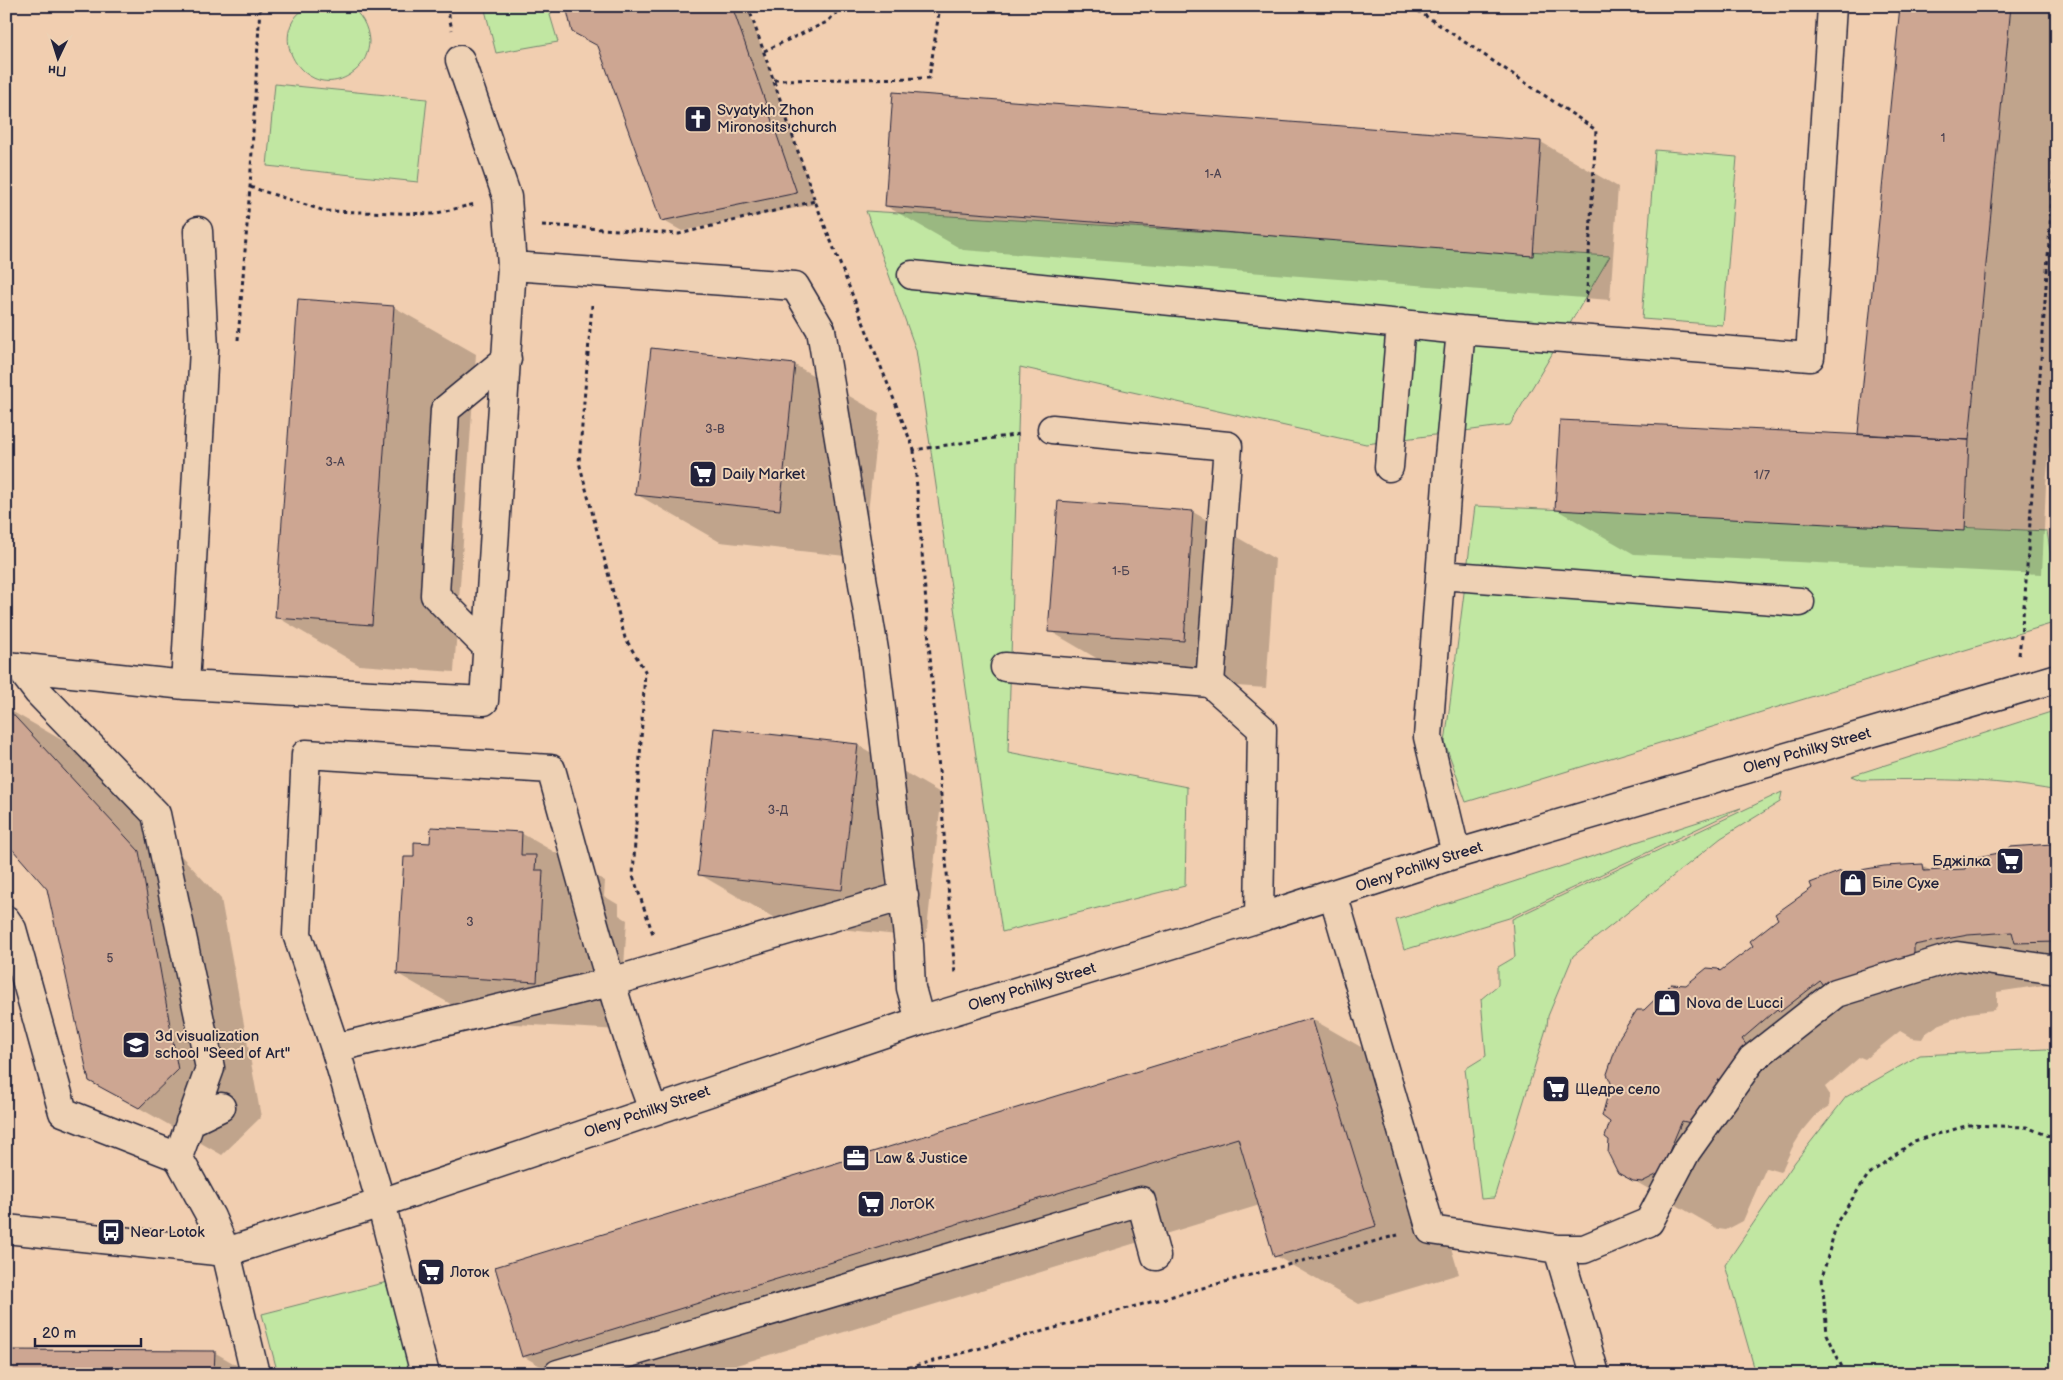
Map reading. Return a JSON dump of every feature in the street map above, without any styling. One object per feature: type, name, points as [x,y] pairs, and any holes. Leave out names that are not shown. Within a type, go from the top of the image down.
[{"type":"street","points":[[912,275],[1461,330],[1810,357],[1832,6]]},
{"type":"street","points":[[13,666],[184,685],[484,701],[512,266],[508,209],[460,60]]},
{"type":"street","points":[[184,685],[204,349],[198,231]]},
{"type":"street","points":[[512,266],[795,286],[821,330],[874,650],[904,896],[911,988],[920,1020]]},
{"type":"street","points":[[1389,467],[1401,323]]},
{"type":"street","points":[[1456,854],[1428,737],[1461,330]]},
{"type":"street","points":[[486,647],[435,595],[445,410],[507,359]]},
{"type":"street","points":[[1052,429],[1228,446],[1210,683]]},
{"type":"street","points":[[1440,575],[1800,602]]},
{"type":"street","points":[[13,666],[156,814],[210,1068],[178,1157]]},
{"type":"street","points":[[1005,667],[1210,683],[1262,729],[1259,918]]},
{"type":"street","name":"Oleny Pchilky Street","points":[[6,1229],[226,1252],[381,1203],[920,1020],[1259,918],[1456,854],[2057,678]]},
{"type":"street","points":[[425,1374],[381,1203],[335,1048],[297,934],[306,754],[551,768],[611,982],[653,1110]]},
{"type":"street","points":[[1333,894],[1431,1230],[1558,1249],[1584,1249],[1649,1222],[1686,1152],[1752,1059],[1836,992],[1957,956],[2057,970]]},
{"type":"street","points":[[335,1048],[611,982],[904,896]]},
{"type":"street","points":[[6,920],[12,928],[63,1112],[178,1157],[211,1217],[226,1252],[254,1374]]},
{"type":"street","points":[[190,1122],[221,1107]]},
{"type":"street","points":[[558,1374],[1141,1200],[1156,1256]]},
{"type":"street","points":[[1558,1249],[1595,1374]]},
{"type":"path","points":[[238,342],[250,187],[260,6]]},
{"type":"path","points":[[748,6],[815,201],[914,450],[955,975]]},
{"type":"path","points":[[764,51],[827,22],[843,6]]},
{"type":"path","points":[[774,80],[929,78],[940,6]]},
{"type":"path","points":[[1411,6],[1596,130],[1584,340]]},
{"type":"path","points":[[2016,690],[2025,596],[2057,124]]},
{"type":"path","points":[[250,187],[325,211],[433,214],[508,209],[679,234],[815,201]]},
{"type":"path","points":[[595,272],[579,462],[625,638],[645,671],[633,876],[664,967]]},
{"type":"path","points":[[914,450],[1052,429]]},
{"type":"path","points":[[1845,1374],[1827,1334],[1822,1278],[1836,1222],[1868,1175],[1914,1141],[1969,1125],[2026,1127],[2057,1139]]},
{"type":"path","points":[[885,1374],[1400,1235],[1397,1225]]},
{"type":"green space","points":[[309,6],[348,6],[363,20],[367,30],[369,45],[363,61],[355,71],[338,80],[321,81],[307,74],[296,63],[289,48],[289,33],[295,18]]},
{"type":"green space","points":[[484,6],[555,6],[550,15],[558,42],[496,53]]},
{"type":"green space","points":[[275,84],[427,99],[418,182],[267,166]]},
{"type":"green space","points":[[1655,150],[1737,157],[1723,325],[1642,319]]},
{"type":"green space","points":[[866,211],[1610,256],[1510,425],[1366,444],[1020,367],[1008,752],[1187,787],[1185,886],[1002,932],[916,350]]},
{"type":"green space","points":[[1475,506],[2047,531],[2055,582],[2057,622],[1466,802],[1445,743]]},
{"type":"green space","points":[[2057,710],[2057,791],[1984,782],[1861,780],[1851,776]]},
{"type":"green space","points":[[1782,792],[1780,802],[1721,838],[1573,956],[1548,1016],[1547,1026],[1494,1198],[1481,1199],[1465,1069],[1486,1056],[1481,999],[1498,985],[1498,967],[1515,957],[1512,919]]},
{"type":"green space","points":[[1741,808],[1509,918],[1404,950],[1396,920]]},
{"type":"green space","points":[[2046,1049],[2057,1053],[2057,1374],[1756,1374],[1725,1265],[1795,1162],[1846,1097],[1920,1055]]},
{"type":"green space","points":[[387,1282],[411,1374],[278,1374],[262,1314]]},
{"type":"building","name":"Svyatykh Zhon Mironosits church","points":[[566,6],[732,6],[797,193],[661,221],[598,46],[572,32]]},
{"type":"building","points":[[1900,6],[2011,6],[1969,440],[1858,434]]},
{"type":"building","points":[[893,92],[1541,141],[1533,256],[885,206]]},
{"type":"building","points":[[298,299],[394,306],[372,625],[275,618]]},
{"type":"building","points":[[651,348],[795,364],[780,510],[635,495]]},
{"type":"building","points":[[1560,420],[1969,440],[1965,531],[1555,510]]},
{"type":"building","points":[[1058,501],[1193,511],[1184,641],[1048,632]]},
{"type":"building","points":[[6,707],[139,851],[178,1070],[139,1108],[89,1081],[47,889],[6,842]]},
{"type":"building","points":[[714,728],[858,744],[842,890],[698,875]]},
{"type":"building","points":[[431,827],[522,832],[521,855],[536,855],[535,870],[543,870],[537,982],[397,974],[404,857],[414,857],[414,842],[430,843]]},
{"type":"building","points":[[2053,838],[2057,839],[2057,942],[2015,943],[2012,932],[1968,935],[1914,945],[1914,958],[1827,991],[1820,981],[1780,1012],[1777,1009],[1742,1039],[1747,1046],[1691,1123],[1682,1121],[1660,1173],[1642,1182],[1633,1181],[1618,1173],[1608,1153],[1609,1140],[1605,1137],[1610,1122],[1602,1116],[1611,1083],[1607,1074],[1620,1036],[1637,1010],[1644,1010],[1671,984],[1686,985],[1707,968],[1720,971],[1753,946],[1750,941],[1778,919],[1775,914],[1812,888],[1810,883],[1841,871],[1843,873],[1884,866],[1923,864],[1924,871],[1965,869],[1967,859],[1999,853],[2001,857],[2010,847],[2052,844]]},
{"type":"building","points":[[1312,1018],[1376,1226],[1274,1257],[1238,1138],[522,1357],[495,1267]]},
{"type":"building","points":[[6,1350],[215,1351],[214,1374],[6,1374]]},
{"type":"place","name":"Svyatykh Zhon Mironosits church","points":[[698,119]]},
{"type":"place","name":"Daily Market","points":[[703,474]]},
{"type":"place","name":"Бджілка","points":[[2010,861]]},
{"type":"place","name":"Біле Сухе","points":[[1853,883]]},
{"type":"place","name":"Nova de Lucci","points":[[1667,1003]]},
{"type":"place","name":"3d visualization school \"Seed of Art\"","points":[[136,1045]]},
{"type":"place","name":"Щедре село","points":[[1556,1089]]},
{"type":"place","name":"Law & Justice","points":[[856,1158]]},
{"type":"place","name":"ЛотОК","points":[[871,1204]]},
{"type":"place","name":"Near Lotok","points":[[111,1232]]},
{"type":"place","name":"Лоток","points":[[431,1272]]}]
